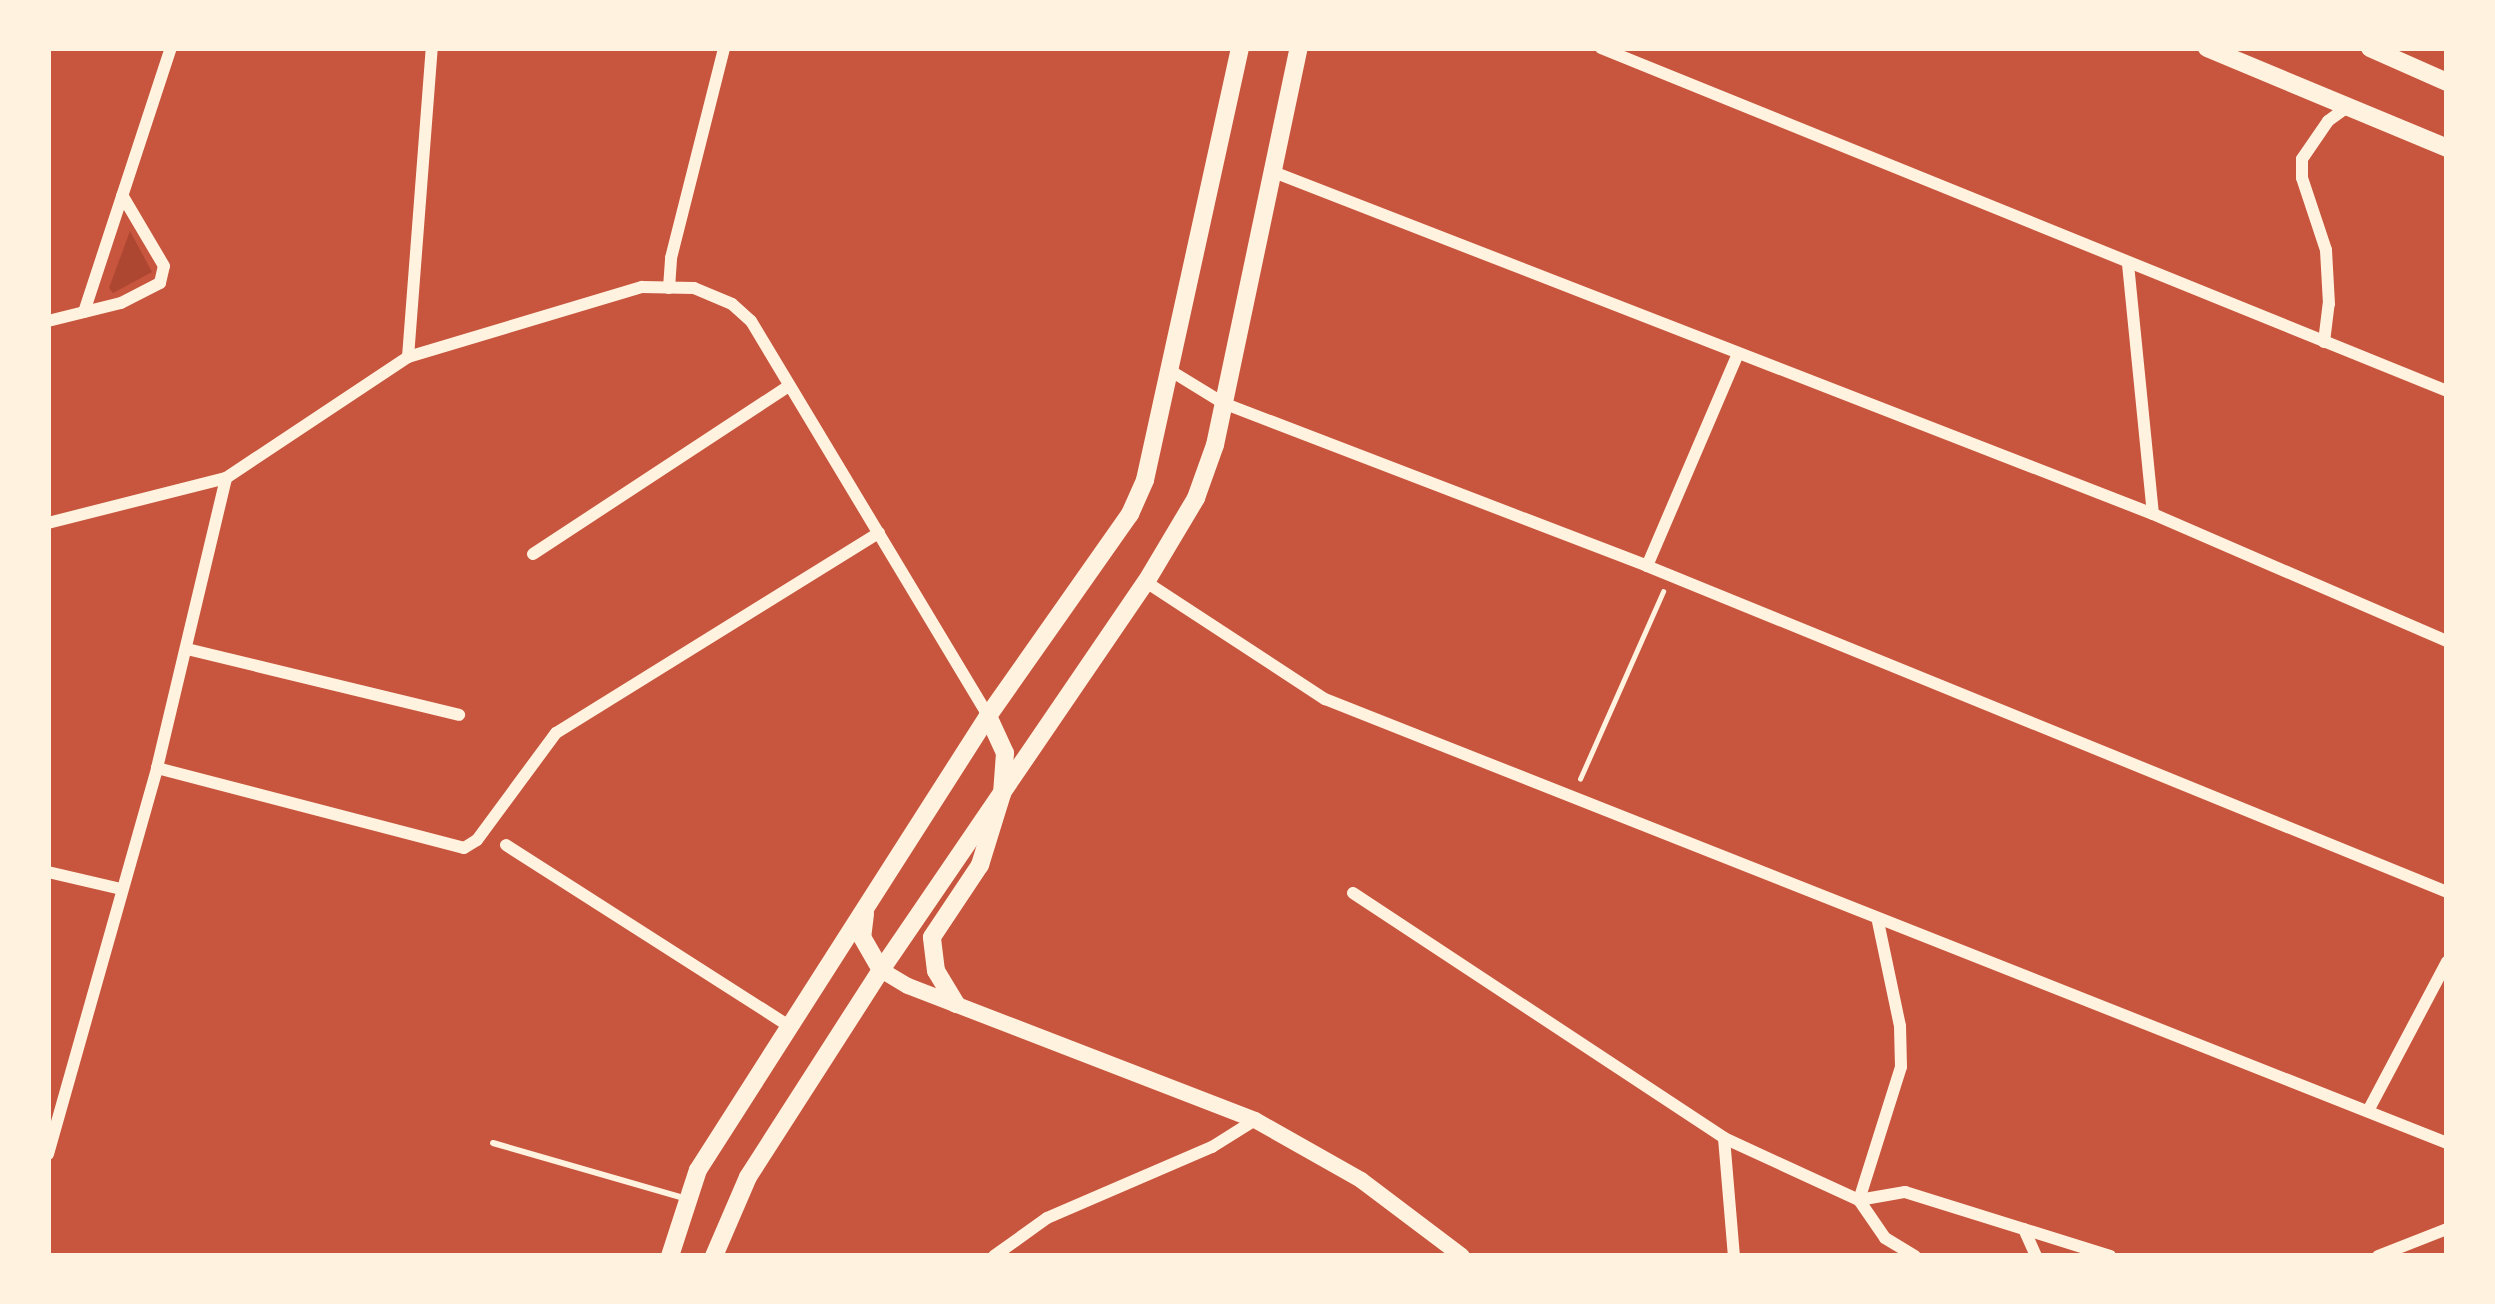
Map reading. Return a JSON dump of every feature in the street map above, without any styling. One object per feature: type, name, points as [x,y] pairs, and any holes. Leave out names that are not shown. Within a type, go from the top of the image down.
[{"type":"main road","points":[[670,1256],[698,1171],[988,716],[1130,514],[1145,480],[1171,371],[1240,48]]},
{"type":"main road","points":[[714,1256],[733,1202],[881,970],[1146,582],[1208,472],[1299,48]]},
{"type":"main road","points":[[2207,48],[2447,148]]},
{"type":"main road","points":[[2370,48],[2447,82]]},
{"type":"main road","points":[[956,1004],[936,971],[932,937],[980,865],[1002,794],[1005,753],[988,716]]},
{"type":"main road","points":[[867,902],[862,937],[881,970]]},
{"type":"street","points":[[84,313],[171,48]]},
{"type":"street","points":[[408,357],[432,48]]},
{"type":"street","points":[[669,288],[671,258],[724,48]]},
{"type":"street","points":[[1601,48],[2447,391]]},
{"type":"street","points":[[2324,342],[2329,304],[2326,250],[2302,178],[2302,159],[2328,122],[2347,107]]},
{"type":"street","points":[[1270,171],[2152,514],[2447,641]]},
{"type":"street","points":[[48,322],[144,294],[164,275],[159,254],[122,195]]},
{"type":"street","points":[[2128,264],[2152,514]]},
{"type":"street","points":[[48,523],[226,478],[408,357],[642,287],[694,288],[732,304],[751,321],[988,716]]},
{"type":"street","points":[[1647,566],[1738,354]]},
{"type":"street","points":[[1171,371],[1223,403],[1647,566],[2447,892]]},
{"type":"street","points":[[532,554],[789,386]]},
{"type":"street","points":[[48,1154],[157,768],[226,478]]},
{"type":"street","points":[[157,768],[277,796],[448,848],[464,848],[477,840],[556,734],[879,533]]},
{"type":"street","points":[[1146,582],[1325,698],[1878,922],[1930,936],[2447,1143]]},
{"type":"street","points":[[187,649],[459,715]]},
{"type":"street","points":[[506,844],[791,1027]]},
{"type":"street","points":[[48,872],[121,890]]},
{"type":"street","points":[[1353,893],[1724,1138],[1859,1200],[1885,1238],[1915,1256]]},
{"type":"street","points":[[1859,1200],[1901,1067],[1900,1026],[1878,922]]},
{"type":"street","points":[[2368,1111],[2447,962]]},
{"type":"street","points":[[881,970],[956,1004],[1255,1120],[1361,1180],[1462,1256]]},
{"type":"street","points":[[994,1256],[1047,1218],[1211,1147],[1255,1120]]},
{"type":"street","points":[[1724,1138],[1734,1256]]},
{"type":"street","points":[[1859,1200],[1905,1192],[2110,1256]]},
{"type":"street","points":[[2024,1229],[2036,1256]]},
{"type":"street","points":[[2378,1256],[2447,1229]]},
{"type":"lane","points":[[494,1143],[687,1199]]},
{"type":"path","points":[[1571,798],[1671,576]]},
{"type":"shaded area","points":[[130,231],[152,272],[113,293],[109,288]]}]
